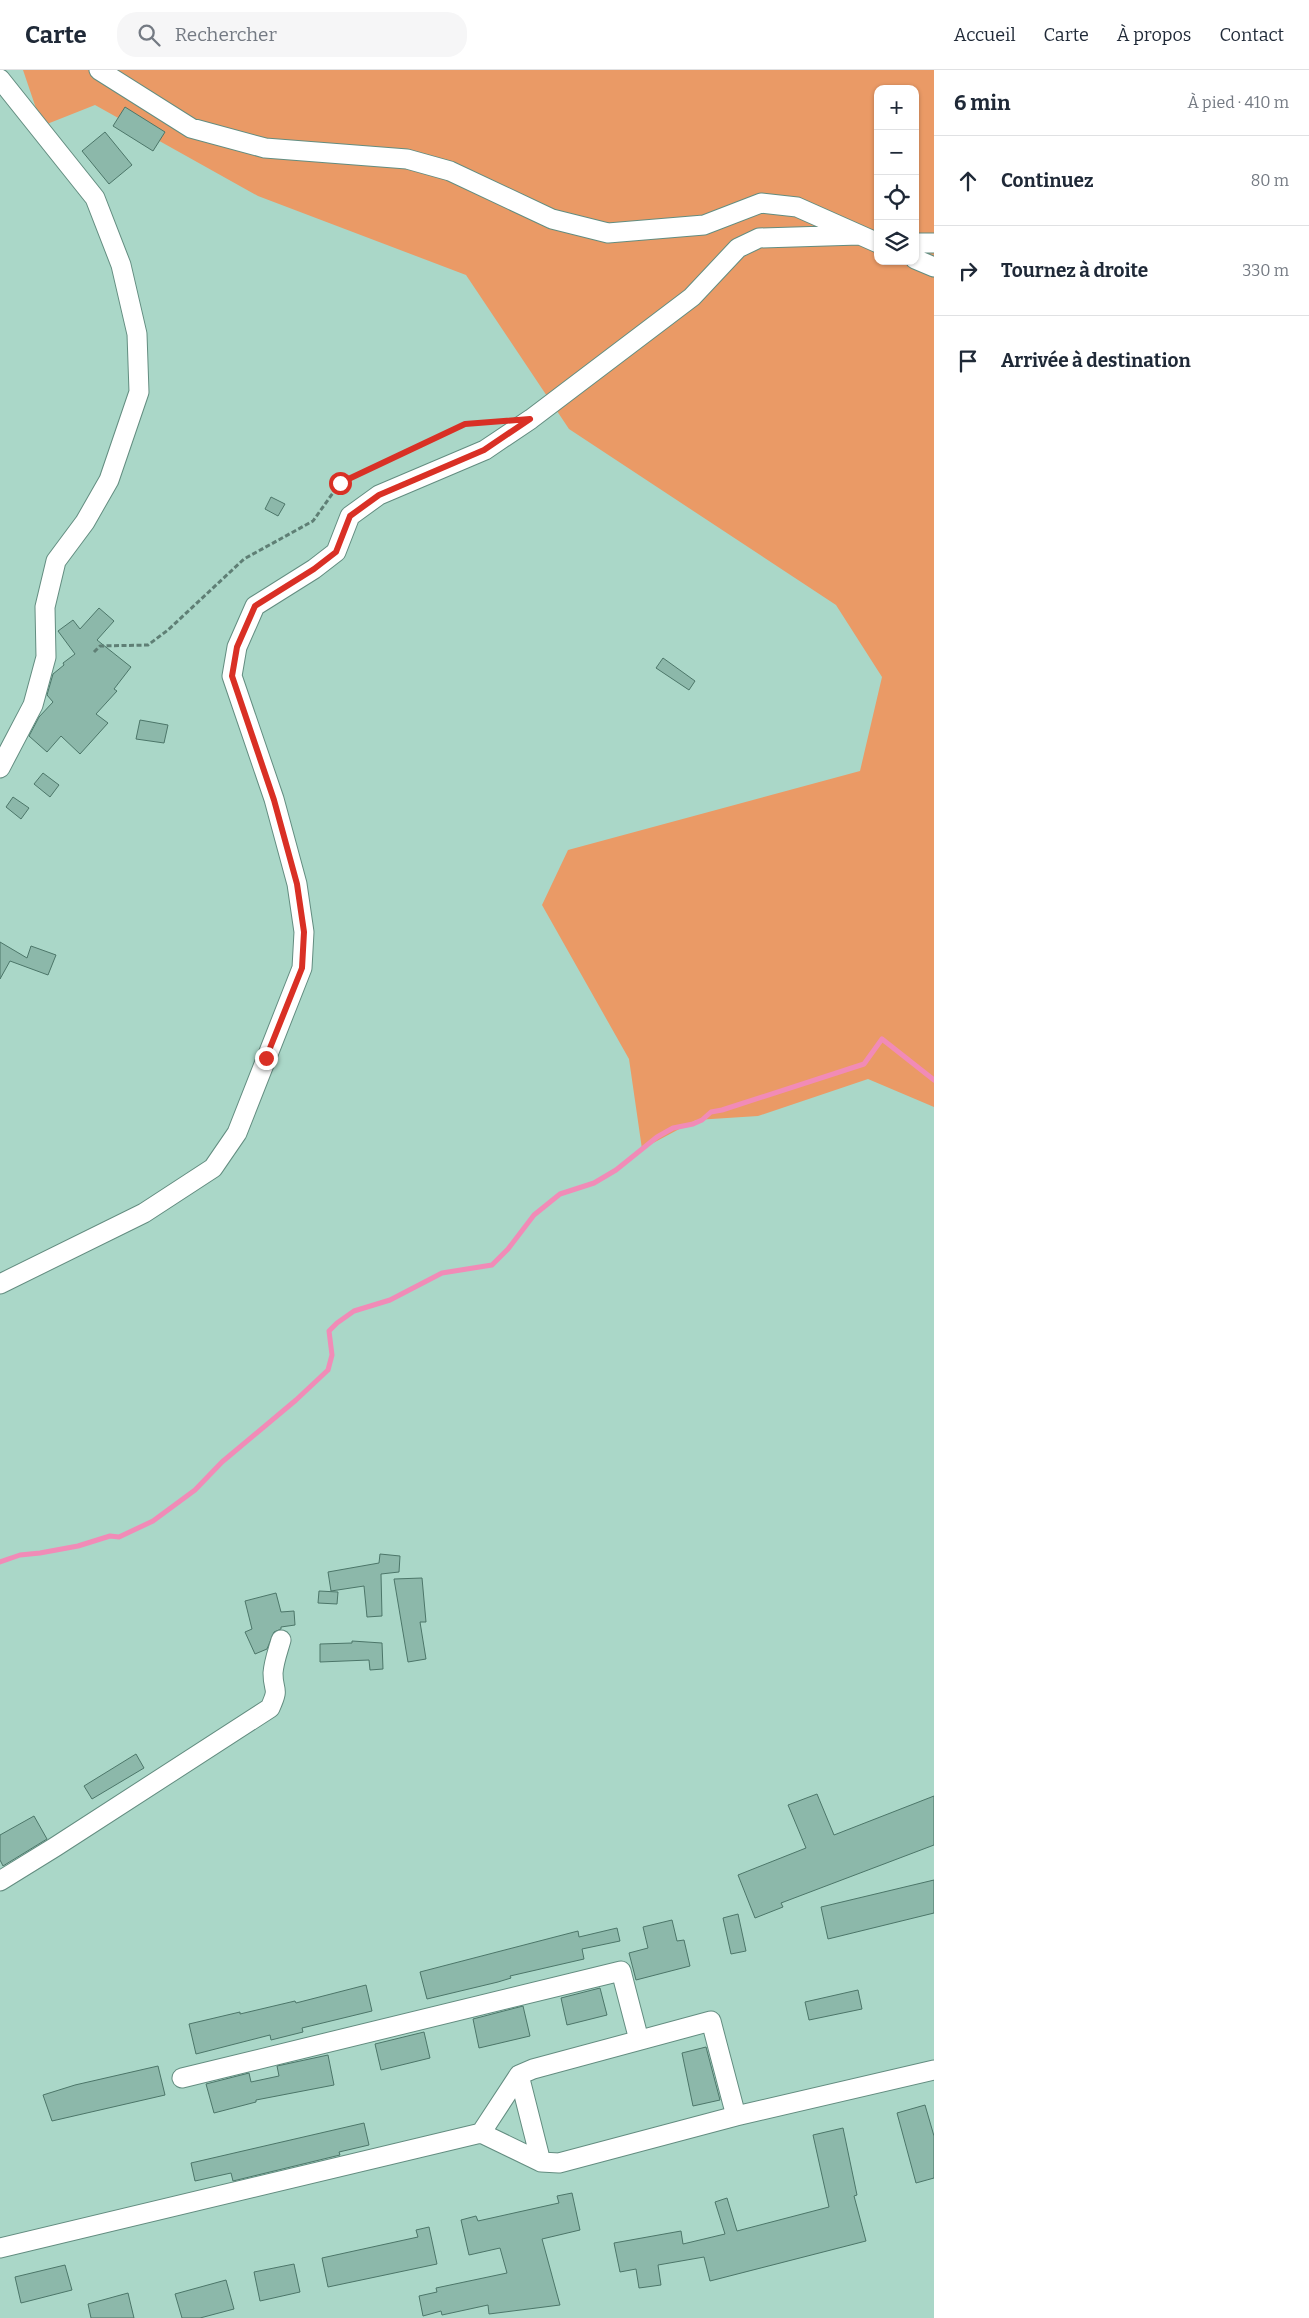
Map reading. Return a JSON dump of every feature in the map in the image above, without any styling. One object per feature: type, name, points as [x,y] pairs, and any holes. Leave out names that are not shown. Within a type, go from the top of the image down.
[{"type":"street","points":[[98,70],[191,128],[265,148],[407,159],[450,171],[552,219],[608,233],[704,225],[761,203],[797,207],[874,241]]},
{"type":"street","points":[[0,78],[95,198],[121,264],[137,334],[139,392],[109,480],[85,522],[56,562],[46,607],[46,657],[32,705],[0,768]]},
{"type":"street","points":[[0,1284],[144,1213],[213,1168],[237,1133],[302,968],[304,932],[297,884],[274,800],[232,676],[237,647],[255,606],[314,569],[336,552],[350,516],[379,495],[484,450],[530,419],[692,297],[738,248],[758,238],[859,235]]},
{"type":"street","points":[[919,243],[934,243]]},
{"type":"street","points":[[919,261],[934,267]]},
{"type":"street","points":[[0,1880],[55,1848],[270,1708],[277,1693],[273,1676],[274,1661],[281,1640]]},
{"type":"street","points":[[182,2078],[621,1971],[639,2040]]},
{"type":"street","points":[[481,2133],[519,2075],[534,2068],[711,2022],[736,2116]]},
{"type":"street","points":[[0,2248],[481,2133],[541,2162],[559,2163],[736,2116],[934,2070]]},
{"type":"street","points":[[519,2075],[541,2162]]},
{"type":"path","points":[[94,652],[100,646],[148,645],[168,630],[244,558],[312,521],[340,483],[465,424],[530,419]]},
{"type":"shaded area","points":[[23,70],[934,70],[934,1107],[868,1079],[758,1116],[696,1120],[642,1149],[629,1059],[542,905],[568,850],[860,771],[882,677],[836,605],[569,429],[466,275],[258,196],[95,105],[42,126]]},
{"type":"building","points":[[125,107],[165,132],[153,151],[113,126]]},
{"type":"building","points":[[105,132],[132,165],[109,184],[82,151]]},
{"type":"building","points":[[271,497],[285,504],[278,516],[265,509]]},
{"type":"building","points":[[99,608],[114,621],[97,640],[131,667],[114,689],[117,691],[96,714],[108,723],[80,754],[61,736],[47,752],[29,736],[39,717],[53,702],[47,695],[53,674],[75,654],[58,631],[73,620],[80,629]]},
{"type":"building","points":[[663,658],[695,681],[689,690],[656,668]]},
{"type":"building","points":[[140,720],[168,725],[164,743],[136,739]]},
{"type":"building","points":[[43,773],[59,785],[50,797],[34,784]]},
{"type":"building","points":[[13,797],[29,808],[21,819],[6,807]]},
{"type":"building","points":[[0,942],[27,958],[31,946],[56,955],[48,975],[10,961],[0,979]]},
{"type":"building","points":[[380,1554],[400,1556],[399,1572],[381,1574],[382,1616],[367,1617],[364,1586],[331,1591],[328,1572],[379,1563]]},
{"type":"building","points":[[422,1578],[426,1622],[420,1622],[426,1659],[408,1662],[394,1579]]},
{"type":"building","points":[[319,1591],[338,1592],[337,1604],[318,1603]]},
{"type":"building","points":[[276,1593],[281,1612],[294,1611],[295,1625],[281,1627],[281,1629],[274,1632],[267,1649],[255,1654],[245,1632],[252,1629],[245,1601]]},
{"type":"building","points":[[352,1641],[382,1643],[383,1669],[370,1670],[369,1660],[320,1662],[320,1644],[352,1643]]},
{"type":"building","points":[[136,1754],[144,1768],[92,1799],[84,1786]]},
{"type":"building","points":[[817,1794],[834,1835],[934,1796],[934,1845],[781,1903],[783,1907],[755,1918],[738,1875],[806,1848],[788,1805]]},
{"type":"building","points":[[34,1816],[47,1839],[3,1866],[0,1860],[0,1835]]},
{"type":"building","points":[[934,1880],[934,1913],[828,1939],[821,1907]]},
{"type":"building","points":[[738,1914],[746,1951],[731,1954],[723,1918]]},
{"type":"building","points":[[672,1920],[677,1941],[684,1940],[690,1966],[636,1980],[629,1953],[648,1948],[643,1927]]},
{"type":"building","points":[[617,1928],[620,1941],[582,1949],[584,1959],[510,1976],[511,1978],[498,1982],[427,1999],[420,1972],[578,1931],[579,1937]]},
{"type":"building","points":[[366,1985],[372,2011],[302,2028],[303,2032],[271,2040],[270,2035],[196,2054],[189,2024],[295,2001],[296,2003]]},
{"type":"building","points":[[600,1988],[607,2015],[567,2025],[561,1998]]},
{"type":"building","points":[[858,1990],[862,2009],[809,2020],[805,2002]]},
{"type":"building","points":[[523,2006],[530,2036],[479,2048],[473,2019]]},
{"type":"building","points":[[424,2032],[430,2058],[381,2070],[375,2044]]},
{"type":"building","points":[[706,2047],[720,2100],[693,2106],[682,2053]]},
{"type":"building","points":[[328,2055],[334,2085],[256,2100],[256,2102],[214,2113],[206,2084],[249,2073],[251,2082],[279,2076],[277,2066]]},
{"type":"building","points":[[158,2066],[165,2095],[52,2121],[43,2095],[75,2085]]},
{"type":"building","points":[[925,2105],[934,2136],[934,2178],[916,2183],[897,2113]]},
{"type":"building","points":[[364,2123],[369,2145],[339,2152],[340,2155],[233,2181],[231,2173],[195,2181],[191,2163]]},
{"type":"building","points":[[843,2128],[857,2195],[854,2196],[866,2241],[710,2281],[704,2257],[658,2265],[661,2285],[639,2288],[636,2269],[620,2272],[614,2243],[681,2231],[683,2244],[725,2234],[715,2202],[727,2198],[737,2231],[829,2207],[813,2135]]},
{"type":"building","points":[[572,2193],[580,2230],[542,2239],[560,2305],[489,2314],[488,2305],[442,2315],[441,2311],[423,2316],[419,2296],[437,2292],[436,2288],[507,2273],[500,2248],[469,2255],[461,2220],[476,2216],[478,2221],[559,2203],[557,2196]]},
{"type":"building","points":[[429,2227],[437,2264],[328,2287],[322,2258],[418,2237],[416,2230]]},
{"type":"building","points":[[294,2264],[300,2292],[260,2301],[254,2272]]},
{"type":"building","points":[[65,2265],[72,2290],[21,2303],[15,2277]]},
{"type":"building","points":[[226,2280],[234,2309],[200,2318],[182,2318],[175,2294]]},
{"type":"building","points":[[128,2293],[134,2318],[91,2318],[88,2304]]},
{"type":"waterway","points":[[0,1562],[20,1555],[78,1546],[110,1536],[119,1537],[153,1521],[195,1490],[222,1462],[296,1400],[328,1370],[332,1355],[329,1331],[337,1323],[354,1311],[390,1300],[442,1273],[492,1265],[508,1249],[534,1215],[560,1194],[594,1183],[616,1170],[657,1137],[673,1128],[693,1124],[702,1120],[711,1112],[864,1064],[882,1039],[934,1080]]},
{"type":"route","points":[[266,1058],[302,968],[304,932],[297,884],[274,800],[232,676],[237,647],[255,606],[314,569],[336,552],[350,516],[379,495],[484,450],[530,419],[465,424],[340,483]]}]
